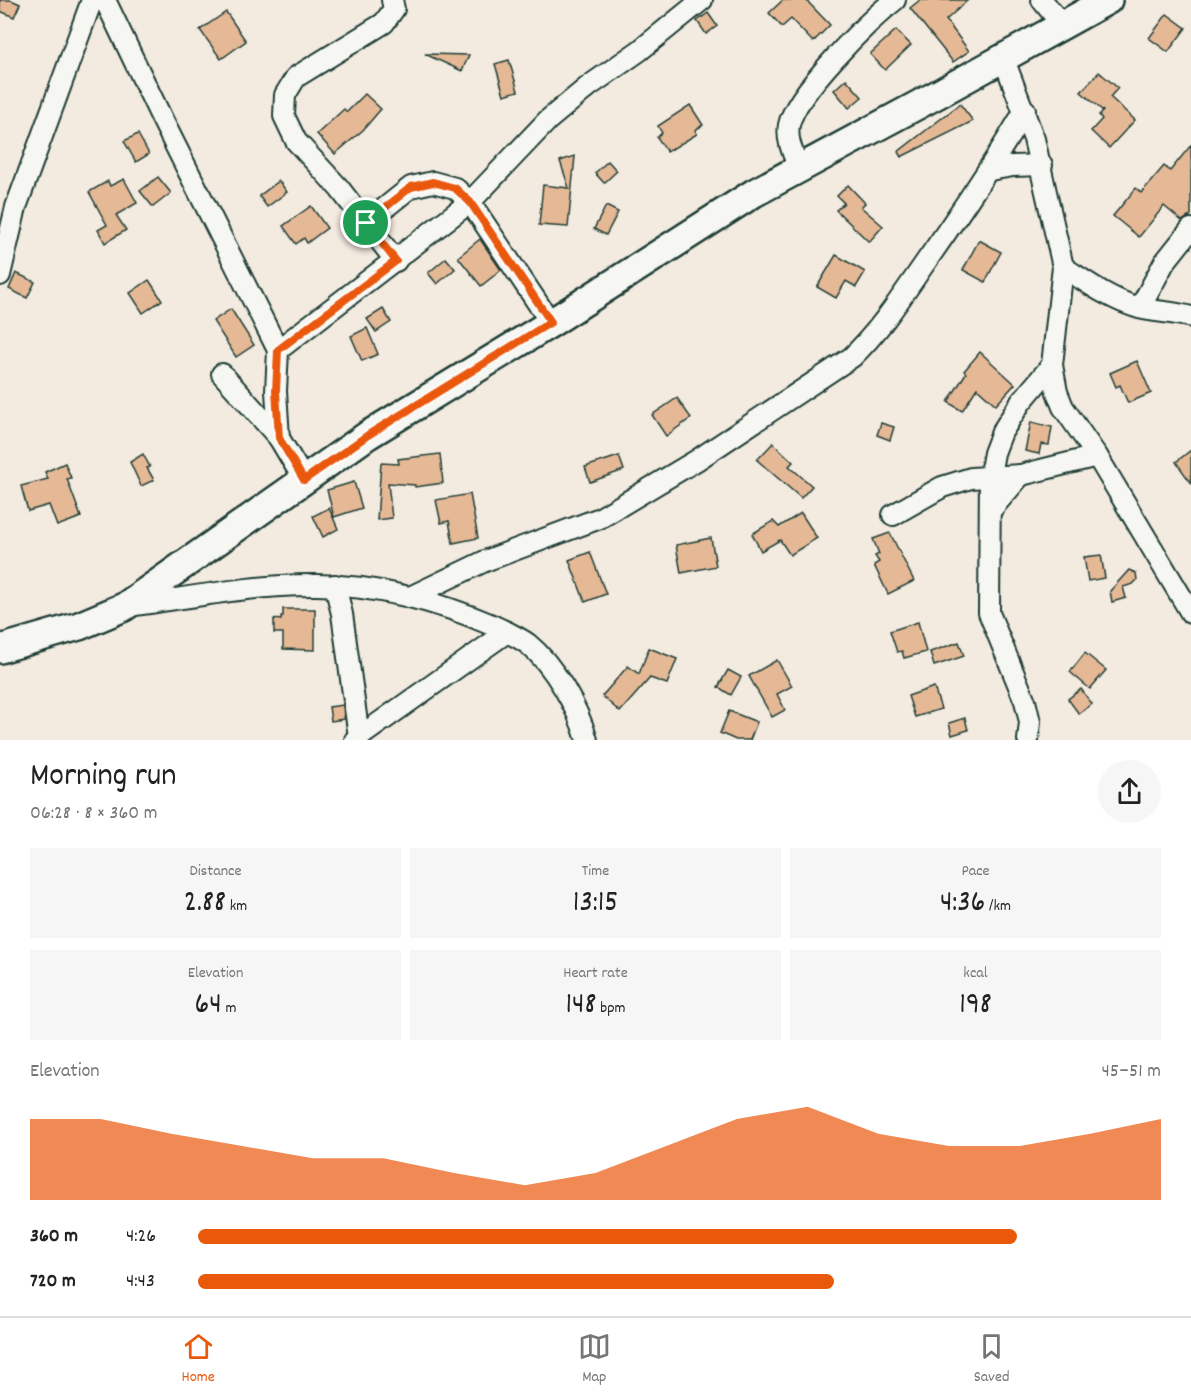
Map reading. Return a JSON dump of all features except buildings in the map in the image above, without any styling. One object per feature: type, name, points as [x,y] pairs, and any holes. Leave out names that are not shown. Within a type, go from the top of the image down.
[{"type":"street","points":[[0,275],[16,207],[92,0]]},
{"type":"street","points":[[105,0],[278,350],[279,438]]},
{"type":"street","points":[[392,0],[394,9],[384,23],[296,77],[285,95],[284,116],[296,141],[339,188],[396,261]]},
{"type":"street","points":[[278,350],[470,202],[548,120],[702,0]]},
{"type":"street","points":[[799,169],[788,139],[789,125],[796,108],[809,88],[870,22],[895,0]]},
{"type":"street","points":[[1042,0],[1062,25]]},
{"type":"street","points":[[0,650],[79,626],[124,607],[368,435],[754,193],[1108,0]]},
{"type":"street","points":[[1003,57],[1025,110],[1042,165],[1064,267],[1052,365],[1057,392],[1063,407],[1097,456],[1191,613]]},
{"type":"street","points":[[410,597],[486,561],[600,519],[698,460],[852,357],[873,337],[990,170],[1025,110]]},
{"type":"street","points":[[990,170],[1042,165]]},
{"type":"street","points":[[366,223],[411,187],[433,182],[455,188],[470,202],[551,322]]},
{"type":"street","points":[[1140,308],[1164,263],[1191,230]]},
{"type":"street","points":[[1064,267],[1102,292],[1140,308],[1191,317]]},
{"type":"street","points":[[1028,740],[1030,722],[1025,700],[989,613],[990,476],[994,453],[1002,432],[1021,402],[1052,365]]},
{"type":"street","points":[[222,375],[279,438],[304,480]]},
{"type":"street","points":[[893,515],[942,487],[971,478],[1021,475],[1097,456]]},
{"type":"street","points":[[990,511],[1021,475]]},
{"type":"street","points":[[335,585],[342,614],[357,738],[507,632]]},
{"type":"street","points":[[124,607],[270,586],[335,585],[410,597],[458,610],[528,644],[556,676],[582,722],[587,740]]},
{"type":"route","points":[[433,182],[455,188],[470,202],[551,322],[368,435],[304,480],[279,438],[276,391],[278,350],[396,261],[366,223],[411,187],[433,182]]}]
